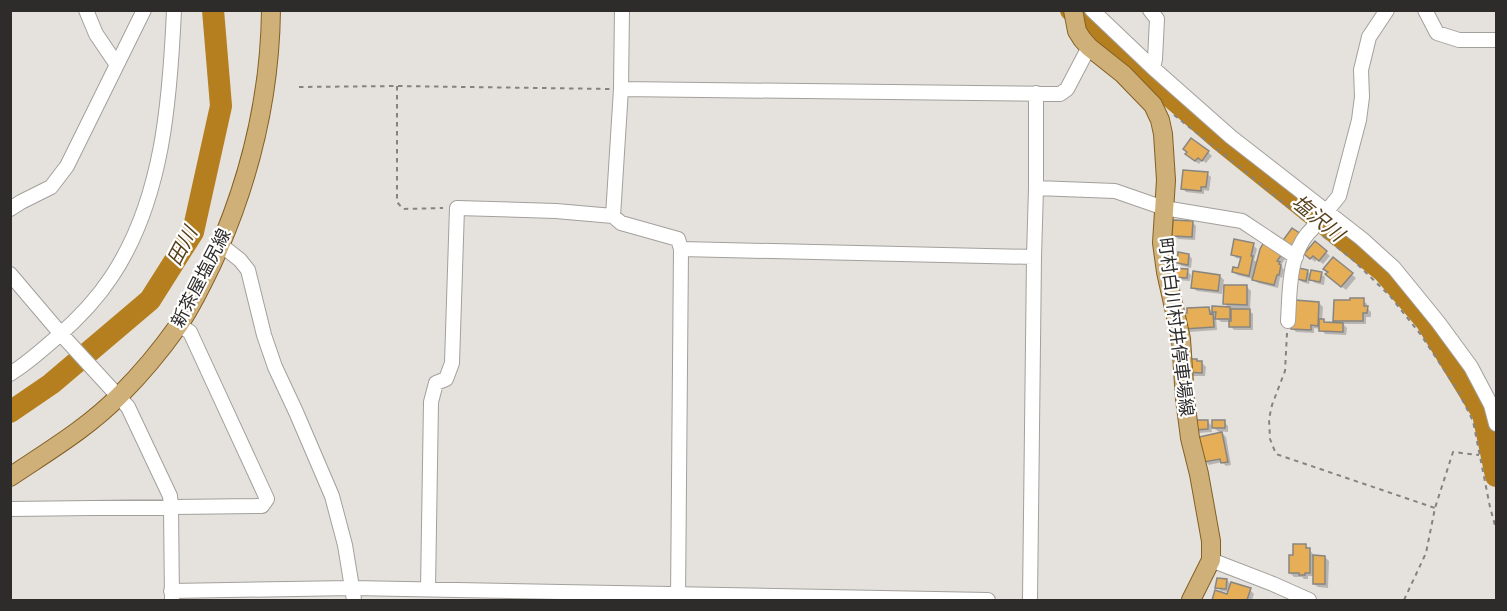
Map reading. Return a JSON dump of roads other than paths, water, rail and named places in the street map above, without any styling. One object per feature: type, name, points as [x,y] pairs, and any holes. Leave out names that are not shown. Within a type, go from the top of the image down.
[{"type":"main road","name":"新茶屋塩尻線","points":[[10,477],[92,420],[115,393],[145,368],[179,324],[202,285],[243,187],[261,110],[267,70],[271,10]]},
{"type":"main road","name":"町村白川村井停車場線","points":[[1074,17],[1077,31],[1089,47],[1123,74],[1154,105],[1163,134],[1166,180],[1162,243],[1181,339],[1190,438],[1211,541],[1211,560],[1191,600]]},
{"type":"street","points":[[86,10],[96,34],[117,66]]},
{"type":"street","points":[[10,209],[51,187],[67,166],[144,10]]},
{"type":"street","points":[[10,374],[27,364],[62,335],[96,298],[113,274],[141,220],[157,169],[162,141],[171,71],[174,10]]},
{"type":"street","points":[[613,216],[621,89],[622,10]]},
{"type":"street","points":[[1092,10],[1231,137],[1362,239],[1394,268],[1438,322],[1470,367],[1494,405],[1497,424]]},
{"type":"street","points":[[1150,10],[1157,19],[1158,25],[1153,68]]},
{"type":"street","points":[[1326,212],[1339,196],[1359,120],[1362,97],[1361,70],[1369,38],[1387,10]]},
{"type":"street","points":[[1425,10],[1437,33],[1459,40],[1497,40]]},
{"type":"street","points":[[621,89],[1060,94],[1068,89],[1089,47]]},
{"type":"street","points":[[1030,600],[1036,93]]},
{"type":"street","points":[[1036,188],[1115,191],[1164,208],[1242,221],[1296,257]]},
{"type":"street","points":[[429,589],[431,402],[436,383],[446,379],[452,363],[457,208],[556,211],[613,216],[621,223],[678,239],[681,249],[678,598]]},
{"type":"street","points":[[1288,321],[1289,282],[1305,236],[1313,228]]},
{"type":"street","points":[[221,244],[248,270],[274,367],[332,496],[345,545],[353,594]]},
{"type":"street","points":[[681,249],[1034,257]]},
{"type":"street","points":[[10,274],[128,407],[170,496],[171,596],[353,594],[429,589],[678,598],[988,600]]},
{"type":"street","points":[[10,509],[262,506],[267,499],[190,332],[179,324]]},
{"type":"street","points":[[1211,560],[1309,600]]},
{"type":"waterway","name":"田川","points":[[10,412],[51,384],[150,300],[193,232],[221,106],[213,10]]},
{"type":"waterway","name":"塩沢川","points":[[1071,10],[1220,140],[1384,272],[1426,321],[1483,414],[1496,476]]}]
